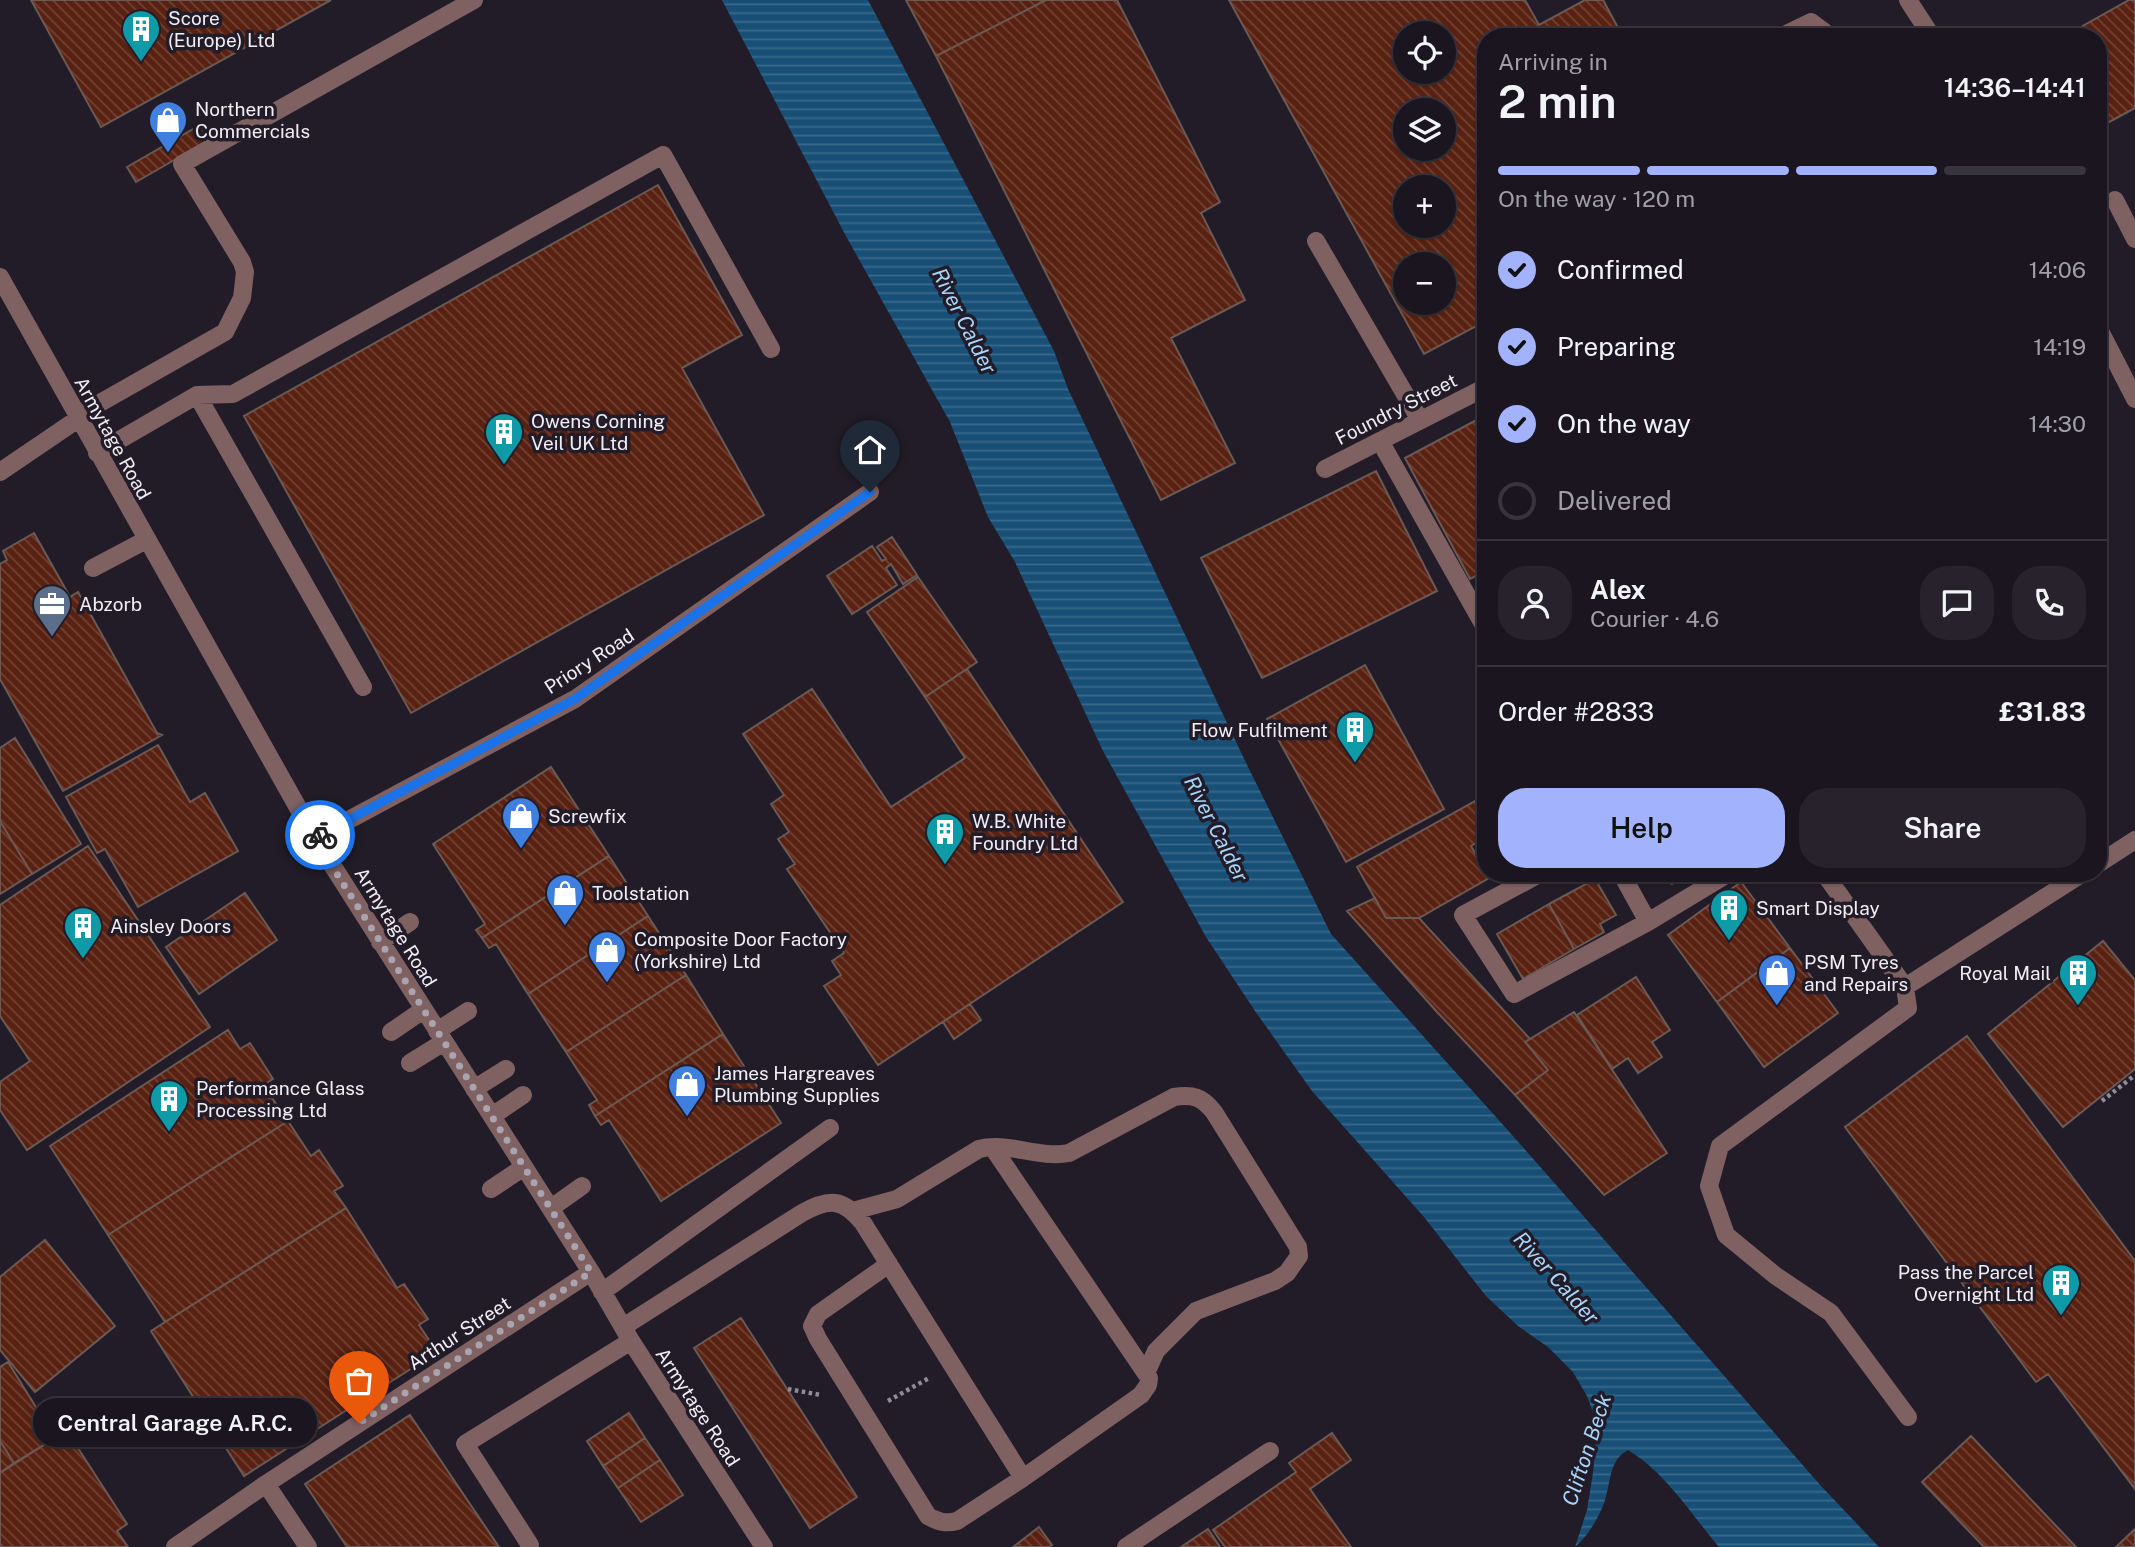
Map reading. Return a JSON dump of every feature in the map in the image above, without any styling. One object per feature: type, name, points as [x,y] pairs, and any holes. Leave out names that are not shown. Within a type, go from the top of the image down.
[{"type":"street","points":[[0,472],[77,418],[225,332],[237,312],[245,284],[242,262],[182,164],[474,0]]},
{"type":"street","points":[[1908,0],[1925,28]]},
{"type":"street","points":[[1799,28],[1811,22],[1819,28]]},
{"type":"street","points":[[97,453],[197,395],[233,394],[663,155],[771,349]]},
{"type":"street","points":[[2115,200],[2135,239]]},
{"type":"street","points":[[1315,241],[1420,420]]},
{"type":"street","name":"Armytage Road","points":[[0,277],[314,838],[764,1547]]},
{"type":"street","points":[[2107,345],[2135,399]]},
{"type":"street","name":"Foundry Street","points":[[1325,470],[1477,392]]},
{"type":"street","points":[[197,395],[363,687]]},
{"type":"street","points":[[1381,441],[1477,613]]},
{"type":"street","name":"Priory Road","points":[[314,838],[575,699],[870,492]]},
{"type":"street","points":[[93,568],[146,540]]},
{"type":"street","points":[[2107,859],[2135,843]]},
{"type":"street","points":[[1524,882],[1464,915],[1514,994],[1648,922],[1714,882]]},
{"type":"street","points":[[1626,882],[1648,922]]},
{"type":"street","points":[[1831,882],[1905,986],[1908,1008],[1720,1146],[1709,1186],[1726,1235],[1776,1276],[1831,1313],[1908,1417]]},
{"type":"street","points":[[1905,986],[2069,882]]},
{"type":"street","points":[[380,942],[410,922]]},
{"type":"street","points":[[391,1032],[423,1010]]},
{"type":"street","points":[[410,1063],[468,1011]]},
{"type":"street","points":[[474,1089],[506,1069]]},
{"type":"street","points":[[492,1116],[523,1095]]},
{"type":"street","points":[[853,1211],[897,1199],[979,1149],[993,1148],[1050,1156],[1069,1153],[1174,1097],[1200,1097],[1214,1112],[1298,1247],[1299,1256],[1287,1273],[1275,1281],[1196,1311],[1156,1351],[1146,1373]]},
{"type":"street","points":[[603,1292],[830,1128]]},
{"type":"street","points":[[889,1264],[818,1314],[812,1326],[928,1516],[934,1520],[950,1523],[957,1521],[1141,1395],[1148,1385],[1146,1373],[993,1148]]},
{"type":"street","points":[[491,1189],[524,1167]]},
{"type":"street","points":[[551,1208],[582,1186]]},
{"type":"street","points":[[530,1545],[465,1444],[811,1208],[829,1202],[846,1206],[853,1211],[1023,1478]]},
{"type":"street","name":"Arthur Street","points":[[175,1547],[266,1484],[591,1272]]},
{"type":"street","points":[[1126,1547],[1270,1451]]},
{"type":"street","points":[[266,1484],[308,1547]]},
{"type":"path","points":[[2102,1101],[2135,1075]]},
{"type":"water","name":"River Calder","points":[[722,0],[868,0],[1054,351],[1068,389],[1248,767],[1331,934],[1822,1487],[1879,1547],[1719,1547],[1666,1482],[1628,1450],[1614,1465],[1597,1519],[1575,1547],[1587,1510],[1597,1424],[1587,1396],[1573,1372],[1548,1347],[1518,1326],[1486,1296],[1424,1217],[1312,1091],[1206,937],[1103,751],[1015,562],[988,517],[950,422],[847,238]]},
{"type":"building","name":"Score (Europe) Ltd","points":[[31,0],[331,0],[101,127]]},
{"type":"building","points":[[906,0],[1046,0],[936,56]]},
{"type":"building","points":[[1046,0],[1117,0],[1220,202],[1201,213],[1245,300],[1171,338],[1235,463],[1161,500],[936,56]]},
{"type":"building","points":[[1229,0],[1525,0],[1539,25],[1585,0],[1603,0],[1618,28],[1477,28],[1477,326],[1424,354],[1403,315],[1456,315],[1456,252],[1393,252],[1393,298]]},
{"type":"building","points":[[2129,0],[2135,0],[2135,108],[2107,123],[2107,28],[2079,28]]},
{"type":"building","name":"Northern Commercials","points":[[200,125],[209,140],[136,182],[127,167]]},
{"type":"building","name":"Owens Corning Veil UK Ltd","points":[[658,185],[742,335],[682,368],[764,515],[411,713],[244,416]]},
{"type":"building","points":[[1477,420],[1477,576],[1470,579],[1405,458]]},
{"type":"building","points":[[1376,471],[1437,591],[1262,678],[1201,558]]},
{"type":"building","name":"Abzorb","points":[[34,533],[70,597],[78,592],[157,733],[162,735],[63,791],[0,679],[0,564],[7,560],[3,551]]},
{"type":"building","points":[[892,537],[917,575],[903,584],[891,564],[886,568],[897,585],[852,614],[827,576],[872,546],[882,561],[886,559],[877,547]]},
{"type":"building","points":[[918,577],[977,662],[925,697],[867,612]]},
{"type":"building","name":"Flow Fulfilment","points":[[1365,665],[1444,809],[1346,862],[1267,719]]},
{"type":"building","name":"W.B. White Foundry Ltd","points":[[967,669],[1123,902],[878,1065],[824,986],[841,975],[832,961],[844,953],[787,869],[795,864],[778,839],[789,832],[771,804],[784,795],[743,734],[812,689],[891,807],[965,758],[925,697]]},
{"type":"building","points":[[15,738],[81,844],[32,874],[0,821],[0,748]]},
{"type":"building","name":"Ainsley Doors","points":[[158,745],[190,802],[205,793],[238,851],[138,907],[105,849],[97,853],[66,797]]},
{"type":"building","name":"Screwfix","points":[[551,767],[609,856],[482,938],[476,930],[485,924],[433,844]]},
{"type":"building","points":[[1477,800],[1477,842],[1471,846],[1477,857],[1477,882],[1482,882],[1419,918],[1386,918],[1357,867]]},
{"type":"building","points":[[0,821],[32,874],[0,894]]},
{"type":"building","name":"Ainsley Doors","points":[[88,846],[210,1027],[27,1150],[0,1110],[0,1082],[30,1061],[0,1016],[0,905]]},
{"type":"building","name":"Toolstation","points":[[609,856],[648,916],[528,994],[496,944],[489,948],[482,938]]},
{"type":"building","points":[[1589,882],[1597,882],[1616,915],[1600,924],[1604,932],[1574,949],[1549,904]]},
{"type":"building","name":"Smart Display","points":[[1741,882],[1790,948],[1717,1002],[1668,935]]},
{"type":"building","points":[[245,893],[277,940],[199,994],[166,947]]},
{"type":"building","points":[[1375,898],[1386,918],[1419,918],[1530,1039],[1525,1042],[1548,1070],[1515,1095],[1347,911]]},
{"type":"building","points":[[1549,904],[1574,949],[1523,979],[1497,934]]},
{"type":"building","name":"Composite Door Factory (Yorkshire) Ltd","points":[[648,916],[686,975],[566,1052],[528,994]]},
{"type":"building","name":"Royal Mail","points":[[2103,941],[2135,980],[2135,1069],[2063,1127],[1988,1034]]},
{"type":"building","name":"PSM Tyres and Repairs","points":[[1790,948],[1838,1013],[1764,1067],[1717,1002]]},
{"type":"building","points":[[686,975],[723,1034],[595,1116],[589,1105],[597,1100],[566,1052]]},
{"type":"building","points":[[1636,977],[1670,1030],[1652,1042],[1662,1057],[1638,1073],[1628,1058],[1612,1069],[1577,1015]]},
{"type":"building","points":[[970,1004],[981,1020],[954,1039],[943,1022]]},
{"type":"building","points":[[1574,1012],[1667,1153],[1604,1195],[1515,1095],[1548,1070],[1525,1042]]},
{"type":"building","name":"Performance Glass Processing Ltd","points":[[228,1030],[240,1049],[250,1043],[273,1079],[263,1085],[288,1121],[108,1235],[50,1146]]},
{"type":"building","name":"James Hargreaves Plumbing Supplies","points":[[723,1034],[781,1123],[661,1201],[609,1120],[601,1125],[595,1116]]},
{"type":"building","name":"Pass the Parcel Overnight Ltd","points":[[1967,1036],[2135,1261],[2135,1489],[2048,1374],[2036,1382],[1845,1127]]},
{"type":"building","points":[[288,1121],[311,1156],[319,1150],[343,1186],[334,1191],[346,1208],[165,1322],[108,1235]]},
{"type":"building","points":[[346,1208],[397,1288],[404,1284],[428,1319],[419,1325],[437,1352],[244,1476],[151,1331]]},
{"type":"building","points":[[45,1240],[115,1326],[35,1392],[0,1350],[0,1277]]},
{"type":"building","points":[[741,1318],[857,1497],[810,1528],[694,1348]]},
{"type":"building","points":[[8,1362],[55,1438],[14,1463],[0,1441],[0,1367]]},
{"type":"building","points":[[629,1413],[645,1438],[603,1466],[587,1441]]},
{"type":"building","points":[[410,1415],[499,1547],[347,1547],[305,1484]]},
{"type":"building","points":[[1332,1433],[1351,1460],[1310,1489],[1351,1547],[1225,1547],[1213,1530],[1296,1472],[1289,1463]]},
{"type":"building","points":[[1971,1436],[2076,1547],[1984,1547],[1922,1482]]},
{"type":"building","points":[[55,1438],[76,1445],[127,1524],[117,1531],[128,1547],[0,1547],[0,1473]]},
{"type":"building","points":[[645,1438],[660,1460],[618,1488],[603,1466]]},
{"type":"building","points":[[0,1441],[14,1463],[0,1473]]},
{"type":"building","points":[[660,1460],[683,1495],[641,1522],[618,1488]]},
{"type":"building","points":[[1039,1527],[1052,1545],[1013,1547]]},
{"type":"building","points":[[1208,1529],[1220,1547],[1181,1547]]},
{"type":"building","points":[[2135,1529],[2135,1547],[2116,1547]]},
{"type":"way so far","points":[[320,835],[314,838],[591,1272],[359,1423]]},
{"type":"place","name":"Score (Europe) Ltd","points":[[141,63]]},
{"type":"place","name":"Northern Commercials","points":[[168,154]]},
{"type":"place","name":"Owens Corning Veil UK Ltd","points":[[504,466]]},
{"type":"place","name":"Abzorb","points":[[52,638]]},
{"type":"place","name":"Flow Fulfilment","points":[[1355,764]]},
{"type":"place","name":"Screwfix","points":[[521,850]]},
{"type":"place","name":"W.B. White Foundry Ltd","points":[[945,866]]},
{"type":"place","name":"Toolstation","points":[[565,927]]},
{"type":"place","name":"Smart Display","points":[[1729,942]]},
{"type":"place","name":"Ainsley Doors","points":[[83,960]]},
{"type":"place","name":"Composite Door Factory (Yorkshire) Ltd","points":[[607,984]]},
{"type":"place","name":"PSM Tyres and Repairs","points":[[1777,1007]]},
{"type":"place","name":"Royal Mail","points":[[2078,1007]]},
{"type":"place","name":"James Hargreaves Plumbing Supplies","points":[[687,1118]]},
{"type":"place","name":"Performance Glass Processing Ltd","points":[[169,1133]]},
{"type":"place","name":"Pass the Parcel Overnight Ltd","points":[[2061,1317]]},
{"type":"place","name":"Central Garage A.R.C.","points":[[359,1423]]},
{"type":"route","points":[[320,835],[575,699],[870,492]]},
{"type":"water label","name":"Clifton Beck","points":[[1587,1450]]}]
